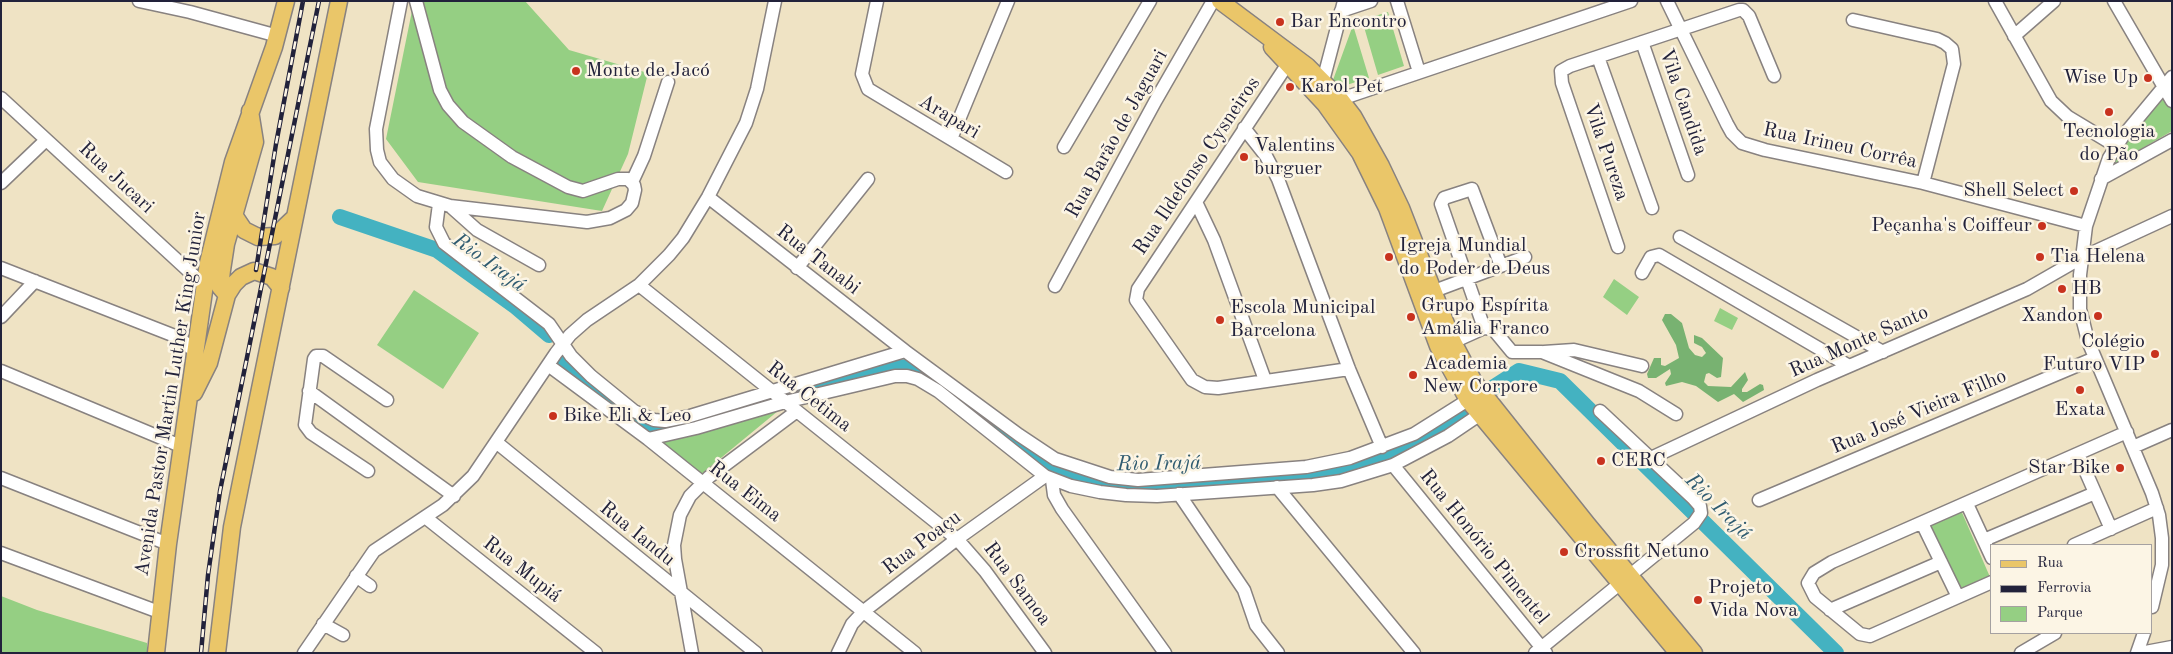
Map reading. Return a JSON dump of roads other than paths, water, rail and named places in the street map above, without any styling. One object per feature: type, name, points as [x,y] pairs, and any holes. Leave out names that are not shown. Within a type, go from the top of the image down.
[{"type":"main road","name":"Avenida Pastor Martin Luther King Junior","points":[[156,653],[159,612],[168,544],[198,331],[216,226],[233,162],[278,36],[286,1]]},
{"type":"main road","points":[[217,652],[232,527],[339,1]]},
{"type":"main road","points":[[1220,1],[1270,36],[1323,81],[1387,208],[1438,346],[1468,400],[1624,579],[1694,653]]},
{"type":"main road","points":[[1254,26],[1288,65],[1332,101],[1361,130],[1401,208],[1453,342],[1474,382],[1678,653]]},
{"type":"main road","points":[[227,295],[220,287],[222,270],[234,215],[255,142],[250,112]]},
{"type":"main road","points":[[234,215],[244,230],[258,237],[275,236],[294,218]]},
{"type":"main road","points":[[189,403],[209,363],[227,295],[241,277],[254,271],[272,278],[281,288]]},
{"type":"street","points":[[139,1],[153,2],[278,36]]},
{"type":"street","points":[[401,1],[376,129],[377,150],[380,162],[393,179],[417,196],[445,205],[595,221],[610,218],[626,210],[634,196],[634,185],[628,179],[618,179],[583,191],[568,188],[512,157],[475,133],[453,112],[440,90],[416,1]]},
{"type":"street","points":[[304,653],[356,576],[379,546],[454,496],[473,476],[548,365],[563,344],[582,323],[639,285],[683,238],[739,140],[753,107],[775,1]]},
{"type":"street","name":"Arapari","points":[[877,1],[862,74],[865,85],[874,93],[1006,172]]},
{"type":"street","points":[[951,139],[1008,1]]},
{"type":"street","points":[[1064,147],[1150,1]]},
{"type":"street","name":"Rua Barão de Jaguari","points":[[1055,286],[1156,100],[1214,1]]},
{"type":"street","points":[[1323,81],[1343,6],[1371,1]]},
{"type":"street","points":[[1397,1],[1419,72]]},
{"type":"street","points":[[1332,101],[1631,1]]},
{"type":"street","name":"Rua Irineu Corrêa","points":[[1667,1],[1727,124],[1732,133],[1742,143],[1765,150],[1923,183],[2086,226]]},
{"type":"street","points":[[1994,1],[2044,91],[2058,109],[2081,126],[2116,146]]},
{"type":"street","points":[[2014,36],[2054,1]]},
{"type":"street","points":[[2114,1],[2168,81],[2172,101]]},
{"type":"street","points":[[1598,57],[1733,11],[1743,10],[1753,23],[1774,76]]},
{"type":"street","points":[[1853,20],[1945,42],[1952,50],[1954,64],[1923,183]]},
{"type":"street","name":"Vila Candida","points":[[1642,42],[1688,175]]},
{"type":"street","name":"Vila Pureza","points":[[1618,247],[1562,83],[1562,70],[1598,57],[1652,208]]},
{"type":"street","name":"Rua Ildefonso Cysneiros","points":[[1265,380],[1218,388],[1198,385],[1192,380],[1138,305],[1136,295],[1138,289],[1244,128],[1288,65]]},
{"type":"street","points":[[2153,603],[2162,571],[2162,538],[2157,508],[2095,358],[2080,309],[2081,258],[2086,226],[2101,179],[2116,146],[2168,81]]},
{"type":"street","points":[[632,182],[644,156],[668,82]]},
{"type":"street","name":"Rua Jucari","points":[[1,98],[205,286]]},
{"type":"street","points":[[1244,128],[1266,156],[1278,179],[1349,369],[1382,448]]},
{"type":"street","points":[[1,183],[46,140]]},
{"type":"street","points":[[2101,179],[2172,140]]},
{"type":"street","points":[[797,268],[868,179]]},
{"type":"street","points":[[1484,328],[1441,204],[1444,198],[1469,189],[1475,193],[1501,266]]},
{"type":"street","name":"Rua Tanabi","points":[[708,197],[904,351],[1036,447],[1055,459],[1110,477],[1138,480],[1169,479],[1306,467],[1350,458],[1382,448],[1414,434],[1468,400]]},
{"type":"street","points":[[1196,202],[1214,240],[1265,380],[1349,369]]},
{"type":"street","points":[[445,205],[477,230],[539,266]]},
{"type":"street","points":[[445,205],[436,227],[444,243],[544,320],[555,331],[571,356],[591,376],[634,411],[654,420],[676,419],[772,392],[904,351]]},
{"type":"street","name":"Rua Monte Santo","points":[[1651,458],[1849,366],[2026,289],[2081,258],[2172,216]]},
{"type":"street","points":[[1680,237],[1883,352]]},
{"type":"street","points":[[1642,273],[1651,257],[1659,255],[1849,366]]},
{"type":"street","points":[[1434,290],[1525,258]]},
{"type":"street","points":[[1,268],[180,338],[195,352]]},
{"type":"street","points":[[1,317],[34,281]]},
{"type":"street","name":"Rua Cetima","points":[[639,285],[957,539]]},
{"type":"street","points":[[1453,342],[1484,328],[1493,329],[1512,352],[1574,350],[1642,366]]},
{"type":"street","points":[[180,338],[198,331]]},
{"type":"street","points":[[1542,352],[1630,387],[1676,414]]},
{"type":"street","points":[[368,471],[308,430],[304,420],[314,359],[320,355],[387,400]]},
{"type":"street","name":"Rua José Vieira Filho","points":[[1759,500],[2095,358]]},
{"type":"street","name":"Rua Eima","points":[[548,365],[648,439],[915,653]]},
{"type":"street","points":[[1,371],[183,447]]},
{"type":"street","points":[[648,439],[696,428],[785,402],[895,376],[918,379],[938,391],[1049,478],[1100,492],[1126,495],[1179,494],[1341,481],[1393,465],[1448,436],[1480,415]]},
{"type":"street","points":[[309,391],[454,496]]},
{"type":"street","points":[[692,653],[675,559],[676,528],[685,504],[703,483],[797,411]]},
{"type":"street","points":[[1540,651],[1697,520],[1700,506],[1600,411]]},
{"type":"street","points":[[2133,448],[2172,430]]},
{"type":"street","points":[[1990,583],[1870,636],[1860,634],[1830,610],[1811,592],[1808,583],[1814,573],[1832,562],[2127,432]]},
{"type":"street","name":"Rua Iandu","points":[[496,442],[756,653]]},
{"type":"street","points":[[2078,454],[2111,528]]},
{"type":"street","name":"Rua Honório Pimentel","points":[[1393,465],[1540,651]]},
{"type":"street","points":[[1,478],[168,544]]},
{"type":"street","points":[[1049,478],[1054,495],[1062,509],[1165,653]]},
{"type":"street","name":"Rua Poaçu","points":[[838,653],[852,624],[864,611],[957,539],[1049,478]]},
{"type":"street","points":[[1277,487],[1414,653]]},
{"type":"street","points":[[1984,540],[2095,493]]},
{"type":"street","points":[[1179,494],[1240,584],[1250,602],[1256,625],[1278,653]]},
{"type":"street","points":[[1967,504],[1990,554]]},
{"type":"street","points":[[2076,544],[2157,508]]},
{"type":"street","name":"Rua Mupiá","points":[[425,517],[596,653]]},
{"type":"street","points":[[1922,523],[1958,597]]},
{"type":"street","name":"Rua Samoa","points":[[957,539],[985,571],[1045,653]]},
{"type":"street","points":[[1,553],[159,612]]},
{"type":"street","points":[[1830,610],[1941,562]]},
{"type":"street","points":[[356,576],[370,586]]},
{"type":"street","points":[[323,624],[343,635]]},
{"type":"street","points":[[2021,653],[2053,634]]},
{"type":"street","points":[[2144,634],[2139,653],[2172,647]]},
{"type":"waterway","name":"Rio Irajá","points":[[340,217],[437,250],[515,306],[549,335]]},
{"type":"waterway","name":"Rio Irajá","points":[[565,363],[636,421],[661,427],[674,426],[700,418]]},
{"type":"waterway","name":"Rio Irajá","points":[[793,391],[861,373],[889,368],[912,367],[928,374],[1011,440],[1050,468],[1089,483],[1127,490],[1297,477],[1343,470],[1369,463],[1407,447],[1461,415]]},
{"type":"waterway","name":"Rio Irajá","points":[[1491,389],[1519,371],[1560,381],[1836,653]]},
{"type":"railway","points":[[256,270],[276,144],[303,1]]},
{"type":"railway","points":[[201,653],[208,575],[220,491],[319,1]]},
{"type":"place","name":"Bar Encontro","points":[[1280,22]]},
{"type":"place","name":"Monte de Jacó","points":[[576,71]]},
{"type":"place","name":"Wise Up","points":[[2148,78]]},
{"type":"place","name":"Karol Pet","points":[[1290,87]]},
{"type":"place","name":"Tecnologia do Pão","points":[[2109,112]]},
{"type":"place","name":"Valentins burguer","points":[[1244,157]]},
{"type":"place","name":"Shell Select","points":[[2074,191]]},
{"type":"place","name":"Peçanha's Coiffeur","points":[[2042,226]]},
{"type":"place","name":"Igreja Mundial do Poder de Deus","points":[[1389,257]]},
{"type":"place","name":"Tia Helena","points":[[2040,257]]},
{"type":"place","name":"HB","points":[[2062,289]]},
{"type":"place","name":"Xandon","points":[[2098,316]]},
{"type":"place","name":"Grupo Espírita Amália Franco","points":[[1411,317]]},
{"type":"place","name":"Escola Municipal Barcelona","points":[[1220,320]]},
{"type":"place","name":"Colégio Futuro VIP","points":[[2155,354]]},
{"type":"place","name":"Academia New Corpore","points":[[1413,375]]},
{"type":"place","name":"Exata","points":[[2080,390]]},
{"type":"place","name":"Bike Eli & Leo","points":[[553,416]]},
{"type":"place","name":"CERC","points":[[1601,461]]},
{"type":"place","name":"Star Bike","points":[[2120,468]]},
{"type":"place","name":"Crossfit Netuno","points":[[1564,552]]},
{"type":"place","name":"Projeto Vida Nova","points":[[1698,600]]}]
